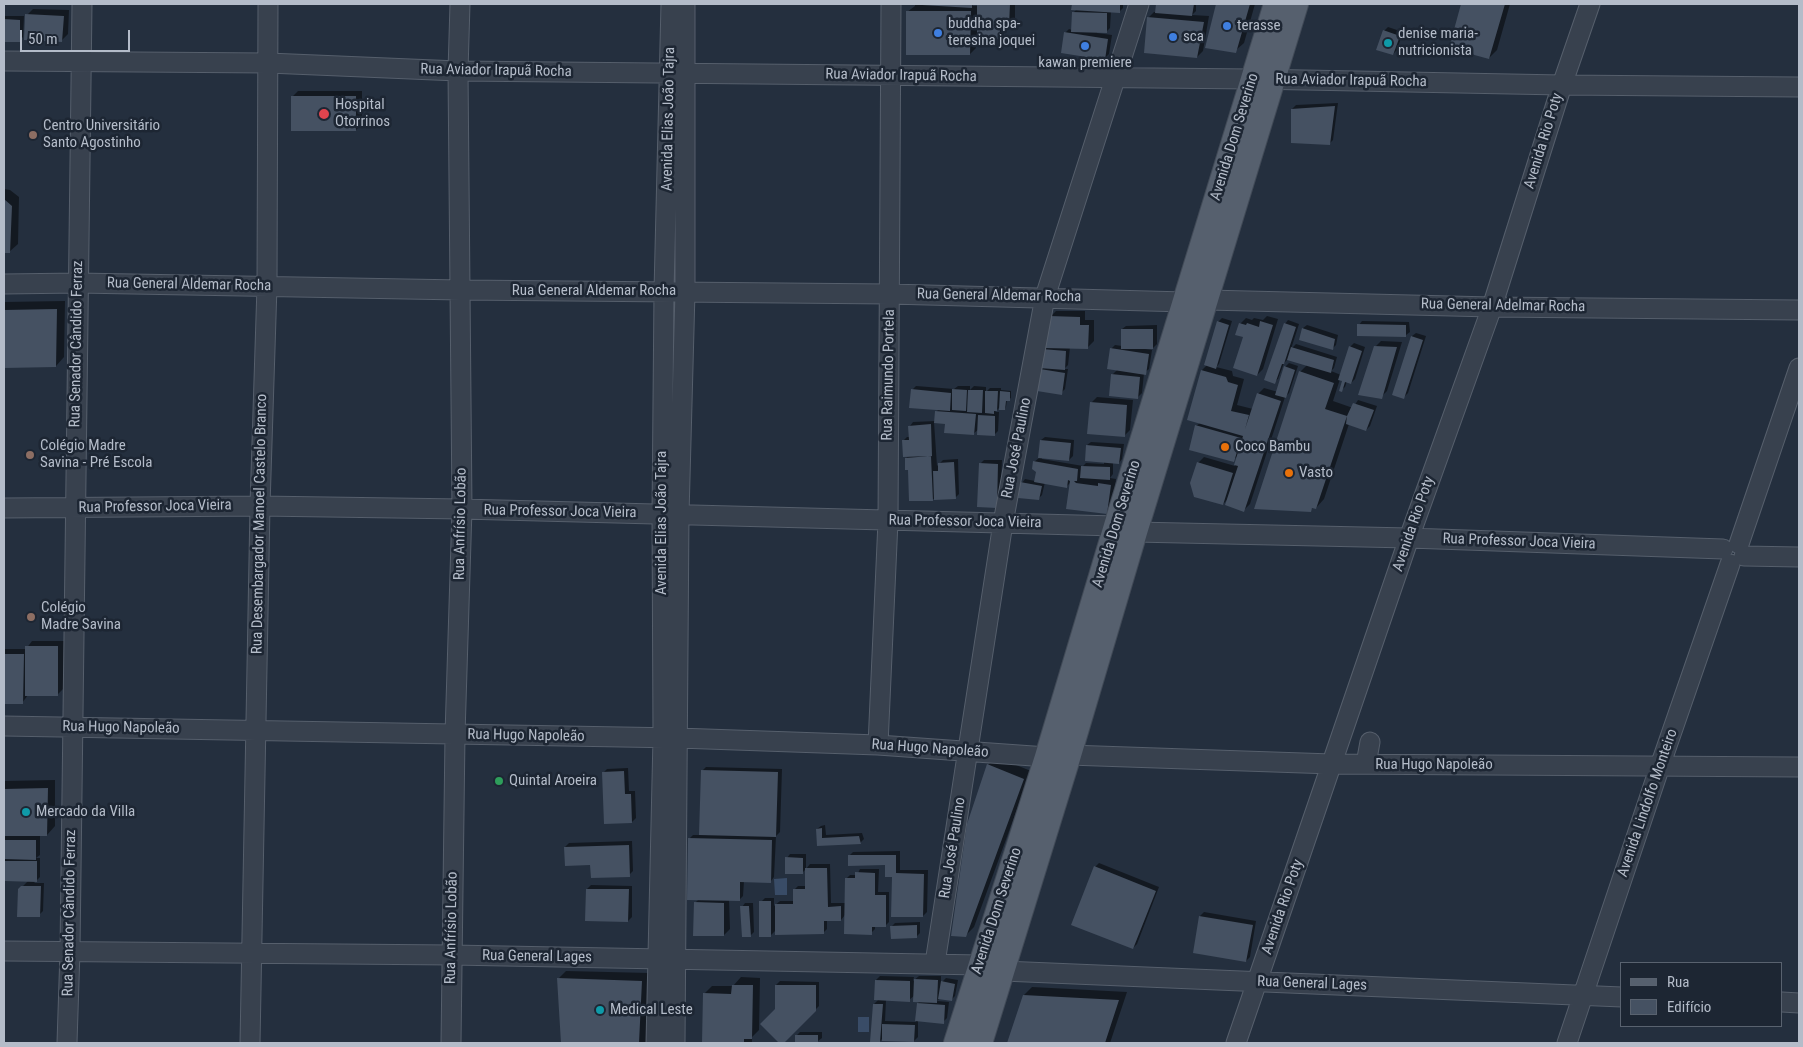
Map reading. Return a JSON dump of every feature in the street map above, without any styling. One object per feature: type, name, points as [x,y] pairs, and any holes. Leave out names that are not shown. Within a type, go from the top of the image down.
[{"type":"main road","name":"Avenida Dom Severino","points":[[980,1043],[1003,971],[1058,756],[1262,79],[1276,4]]},
{"type":"main road","name":"Avenida Dom Severino","points":[[1262,79],[1296,4]]},
{"type":"main road","name":"Avenida Dom Severino","points":[[956,1043],[980,965],[1058,756]]},
{"type":"street","name":"Rua Senador Cândido Ferraz","points":[[67,1043],[70,951],[82,4]]},
{"type":"street","name":"Rua Desembargador Manoel Castelo Branco","points":[[250,1043],[260,506],[267,286],[268,4]]},
{"type":"street","name":"Rua Anfrísio Lobão","points":[[451,1043],[455,735],[462,509],[458,71],[460,4]]},
{"type":"street","name":"Avenida Elias João Tajra","points":[[671,4],[677,73],[685,292],[671,515]]},
{"type":"street","name":"Avenida Elias João Tajra","points":[[656,1043],[666,959],[670,738],[671,515],[664,291],[677,73],[685,4]]},
{"type":"street","name":"Rua Raimundo Portela","points":[[878,745],[888,521],[889,76],[891,4]]},
{"type":"street","name":"Rua José Paulino","points":[[935,963],[1003,523],[1045,297],[1138,4]]},
{"type":"street","name":"Avenida Rio Poty","points":[[1236,1043],[1409,538],[1492,307],[1562,85],[1590,4]]},
{"type":"street","name":"Rua Aviador Irapuã Rocha","points":[[4,61],[268,63],[458,71],[1262,79],[1562,85],[1799,87]]},
{"type":"street","name":"Rua General Aldemar Rocha","points":[[4,284],[78,283],[461,290],[890,294],[1196,301]]},
{"type":"street","name":"Rua General Adelmar Rocha","points":[[1196,301],[1492,307],[1799,310]]},
{"type":"street","name":"Avenida Lindolfo Monteiro","points":[[1567,1043],[1660,766],[1799,368]]},
{"type":"street","name":"Rua Professor Joca Vieira","points":[[4,508],[260,506],[462,509],[1003,523],[1409,538],[1799,557]]},
{"type":"street","name":"Rua Hugo Napoleão","points":[[4,726],[670,738],[878,745],[1058,756],[1332,764],[1799,767]]},
{"type":"street","points":[[1366,764],[1370,742]]},
{"type":"street","name":"Rua General Lages","points":[[4,951],[452,955],[980,965]]},
{"type":"street","name":"Avenida Elias João Tajra","points":[[666,959],[675,1043]]},
{"type":"street","name":"Rua General Lages","points":[[1003,971],[1620,997]]},
{"type":"street","points":[[1783,1002],[1799,1003]]},
{"type":"water","points":[[787,878],[787,895],[775,895],[774,879]]},
{"type":"water","points":[[858,1017],[869,1017],[869,1032],[858,1032]]},
{"type":"building","points":[[972,4],[972,8],[922,5]]},
{"type":"building","points":[[977,4],[1010,4],[1009,26],[1000,28],[1000,39],[977,40]]},
{"type":"building","points":[[1072,4],[1120,4],[1120,13],[1071,10]]},
{"type":"building","points":[[1156,4],[1194,4],[1192,16],[1155,13]]},
{"type":"building","name":"terasse","points":[[1216,4],[1250,4],[1236,53],[1205,48]]},
{"type":"building","points":[[1461,4],[1505,4],[1489,59],[1449,48]]},
{"type":"building","name":"buddha spa- teresina joquei","points":[[906,11],[971,11],[970,55],[906,55]]},
{"type":"building","points":[[1072,12],[1107,13],[1107,33],[1071,32]]},
{"type":"building","points":[[25,14],[64,16],[62,42],[24,40]]},
{"type":"building","name":"sca","points":[[1147,17],[1204,22],[1197,58],[1144,53]]},
{"type":"building","points":[[4,19],[20,20],[20,42],[4,42]]},
{"type":"building","name":"denise maria- nutricionista","points":[[1383,30],[1400,36],[1393,55],[1376,50]]},
{"type":"building","name":"kawan premiere","points":[[1064,32],[1108,39],[1105,60],[1061,53]]},
{"type":"building","name":"Hospital Otorrinos","points":[[291,96],[356,96],[356,131],[291,131]]},
{"type":"building","points":[[1335,106],[1330,145],[1291,143],[1291,109]]},
{"type":"building","points":[[4,199],[12,206],[10,253],[4,253]]},
{"type":"building","points":[[57,309],[56,367],[4,368],[4,310]]},
{"type":"building","points":[[1049,316],[1080,317],[1080,325],[1089,325],[1088,349],[1044,348],[1044,334],[1048,334]]},
{"type":"building","points":[[1217,321],[1229,325],[1216,369],[1204,365]]},
{"type":"building","points":[[1260,321],[1273,325],[1257,376],[1233,368],[1243,337],[1235,335],[1239,323],[1246,325],[1247,323],[1259,327]]},
{"type":"building","points":[[1284,323],[1296,327],[1284,364],[1282,364],[1275,384],[1264,380]]},
{"type":"building","points":[[1357,324],[1406,325],[1406,337],[1357,336]]},
{"type":"building","points":[[1302,328],[1335,339],[1333,350],[1299,340]]},
{"type":"building","points":[[1121,329],[1153,329],[1153,349],[1121,349]]},
{"type":"building","points":[[1411,336],[1423,340],[1404,399],[1392,395]]},
{"type":"building","points":[[1349,346],[1362,351],[1351,384],[1345,382],[1342,392],[1339,391],[1342,381],[1338,380]]},
{"type":"building","points":[[1374,346],[1397,347],[1382,399],[1358,395]]},
{"type":"building","points":[[1291,347],[1334,360],[1331,373],[1287,360]]},
{"type":"building","points":[[1110,348],[1149,354],[1146,375],[1107,369]]},
{"type":"building","points":[[1042,349],[1066,351],[1065,370],[1039,368]]},
{"type":"building","points":[[1284,366],[1295,370],[1286,398],[1275,395]]},
{"type":"building","points":[[1040,369],[1065,373],[1062,395],[1037,391]]},
{"type":"building","points":[[1201,370],[1226,377],[1228,382],[1238,385],[1231,411],[1249,415],[1245,429],[1257,393],[1281,401],[1244,512],[1225,505],[1238,466],[1234,465],[1243,436],[1187,420]]},
{"type":"building","points":[[1299,371],[1334,383],[1325,409],[1347,416],[1316,509],[1312,508],[1311,512],[1254,509]]},
{"type":"building","points":[[1111,374],[1140,377],[1138,399],[1109,396]]},
{"type":"building","points":[[911,389],[951,393],[950,411],[909,408]]},
{"type":"building","points":[[952,389],[967,390],[966,411],[952,410]]},
{"type":"building","points":[[968,390],[983,390],[982,413],[967,412]]},
{"type":"building","points":[[985,391],[998,391],[997,411],[994,411],[994,414],[985,413]]},
{"type":"building","points":[[1000,391],[1010,392],[1010,401],[1006,401],[1005,410],[999,410]]},
{"type":"building","points":[[1090,402],[1127,405],[1125,437],[1087,434]]},
{"type":"building","points":[[1353,403],[1374,410],[1366,431],[1346,424],[1347,416]]},
{"type":"building","points":[[935,411],[976,414],[974,435],[944,433],[945,424],[934,423]]},
{"type":"building","points":[[978,415],[995,416],[995,436],[977,435]]},
{"type":"building","points":[[931,424],[932,456],[903,457],[902,440],[909,440],[908,426]]},
{"type":"building","points":[[1195,425],[1241,438],[1234,462],[1189,450]]},
{"type":"building","points":[[1040,440],[1071,443],[1069,461],[1038,458]]},
{"type":"building","points":[[1086,445],[1121,448],[1119,464],[1085,461]]},
{"type":"building","points":[[931,456],[933,501],[909,501],[908,470],[905,470],[905,458]]},
{"type":"building","points":[[1033,461],[1078,469],[1077,481],[1074,481],[1076,483],[1098,486],[1098,483],[1111,485],[1107,514],[1066,509],[1070,481],[1068,480],[1067,488],[1034,482],[1036,472],[1032,469]]},
{"type":"building","points":[[954,462],[956,499],[934,500],[933,471],[938,471],[938,463]]},
{"type":"building","points":[[1197,462],[1233,473],[1223,505],[1194,497],[1190,483]]},
{"type":"building","points":[[979,463],[998,464],[997,508],[977,507]]},
{"type":"building","points":[[1081,466],[1110,467],[1110,480],[1080,478]]},
{"type":"building","points":[[1020,482],[1042,486],[1039,500],[1018,498]]},
{"type":"building","points":[[25,646],[58,646],[58,696],[25,696]]},
{"type":"building","points":[[4,654],[24,654],[23,704],[4,704]]},
{"type":"building","points":[[987,764],[1024,779],[966,937],[951,936],[967,824]]},
{"type":"building","points":[[701,770],[778,772],[776,837],[699,835]]},
{"type":"building","points":[[624,771],[625,794],[631,794],[632,823],[604,824],[602,772]]},
{"type":"building","name":"Mercado da Villa","points":[[48,788],[47,836],[4,836],[4,789]]},
{"type":"building","points":[[822,828],[822,838],[859,836],[861,844],[817,846],[816,829]]},
{"type":"building","points":[[688,838],[772,840],[771,883],[740,882],[740,901],[687,900]]},
{"type":"building","points":[[4,840],[36,840],[36,860],[4,859]]},
{"type":"building","points":[[629,845],[630,877],[591,878],[590,865],[565,866],[564,847]]},
{"type":"building","points":[[848,855],[896,855],[896,873],[924,874],[923,917],[891,917],[892,877],[885,877],[885,865],[848,866]]},
{"type":"building","points":[[785,857],[803,858],[803,874],[785,874]]},
{"type":"building","points":[[4,861],[37,861],[37,882],[4,881]]},
{"type":"building","points":[[1094,866],[1156,891],[1133,949],[1071,925]]},
{"type":"building","points":[[805,868],[827,868],[828,907],[841,906],[841,921],[824,921],[824,934],[775,935],[775,904],[793,904],[793,889],[805,889]]},
{"type":"building","points":[[855,872],[875,873],[875,895],[886,895],[886,927],[872,927],[872,935],[844,934],[845,878],[855,878]]},
{"type":"building","points":[[21,886],[41,886],[40,917],[17,917],[18,889]]},
{"type":"building","points":[[586,889],[629,889],[628,922],[585,921]]},
{"type":"building","points":[[759,901],[771,901],[771,937],[759,937]]},
{"type":"building","points":[[694,902],[724,903],[724,936],[693,936]]},
{"type":"building","points":[[740,906],[749,906],[751,937],[742,937]]},
{"type":"building","points":[[1199,916],[1253,925],[1246,962],[1193,953]]},
{"type":"building","points":[[917,925],[917,938],[891,939],[890,926]]},
{"type":"building","name":"Medical Leste","points":[[557,978],[642,981],[639,1043],[561,1043]]},
{"type":"building","points":[[914,979],[938,980],[937,1003],[913,1002]]},
{"type":"building","points":[[875,980],[910,981],[910,1002],[874,1000]]},
{"type":"building","points":[[941,981],[955,984],[952,1001],[938,999]]},
{"type":"building","points":[[732,985],[753,985],[752,1039],[744,1039],[744,1043],[702,1043],[703,993],[731,994]]},
{"type":"building","points":[[775,985],[816,985],[816,1011],[784,1043],[779,1043],[760,1024],[775,1009]]},
{"type":"building","points":[[1023,995],[1119,1000],[1105,1043],[1007,1043]]},
{"type":"building","points":[[917,1003],[945,1005],[944,1024],[915,1021]]},
{"type":"building","points":[[873,1004],[883,1004],[880,1042],[870,1042]]},
{"type":"building","points":[[882,1024],[915,1025],[914,1042],[882,1041]]},
{"type":"building","points":[[795,1035],[818,1035],[818,1043],[795,1042]]},
{"type":"place","name":"terasse","points":[[1227,26]]},
{"type":"place","name":"buddha spa- teresina joquei","points":[[938,33]]},
{"type":"place","name":"sca","points":[[1173,37]]},
{"type":"place","name":"denise maria- nutricionista","points":[[1388,43]]},
{"type":"place","name":"kawan premiere","points":[[1085,46]]},
{"type":"place","name":"Hospital Otorrinos","points":[[324,114]]},
{"type":"place","name":"Centro Universitário Santo Agostinho","points":[[33,135]]},
{"type":"place","name":"Coco Bambu","points":[[1225,447]]},
{"type":"place","name":"Colégio Madre Savina - Pré Escola","points":[[30,455]]},
{"type":"place","name":"Vasto","points":[[1289,473]]},
{"type":"place","name":"Colégio Madre Savina","points":[[31,617]]},
{"type":"place","name":"Quintal Aroeira","points":[[499,781]]},
{"type":"place","name":"Mercado da Villa","points":[[26,812]]},
{"type":"place","name":"Medical Leste","points":[[600,1010]]}]
